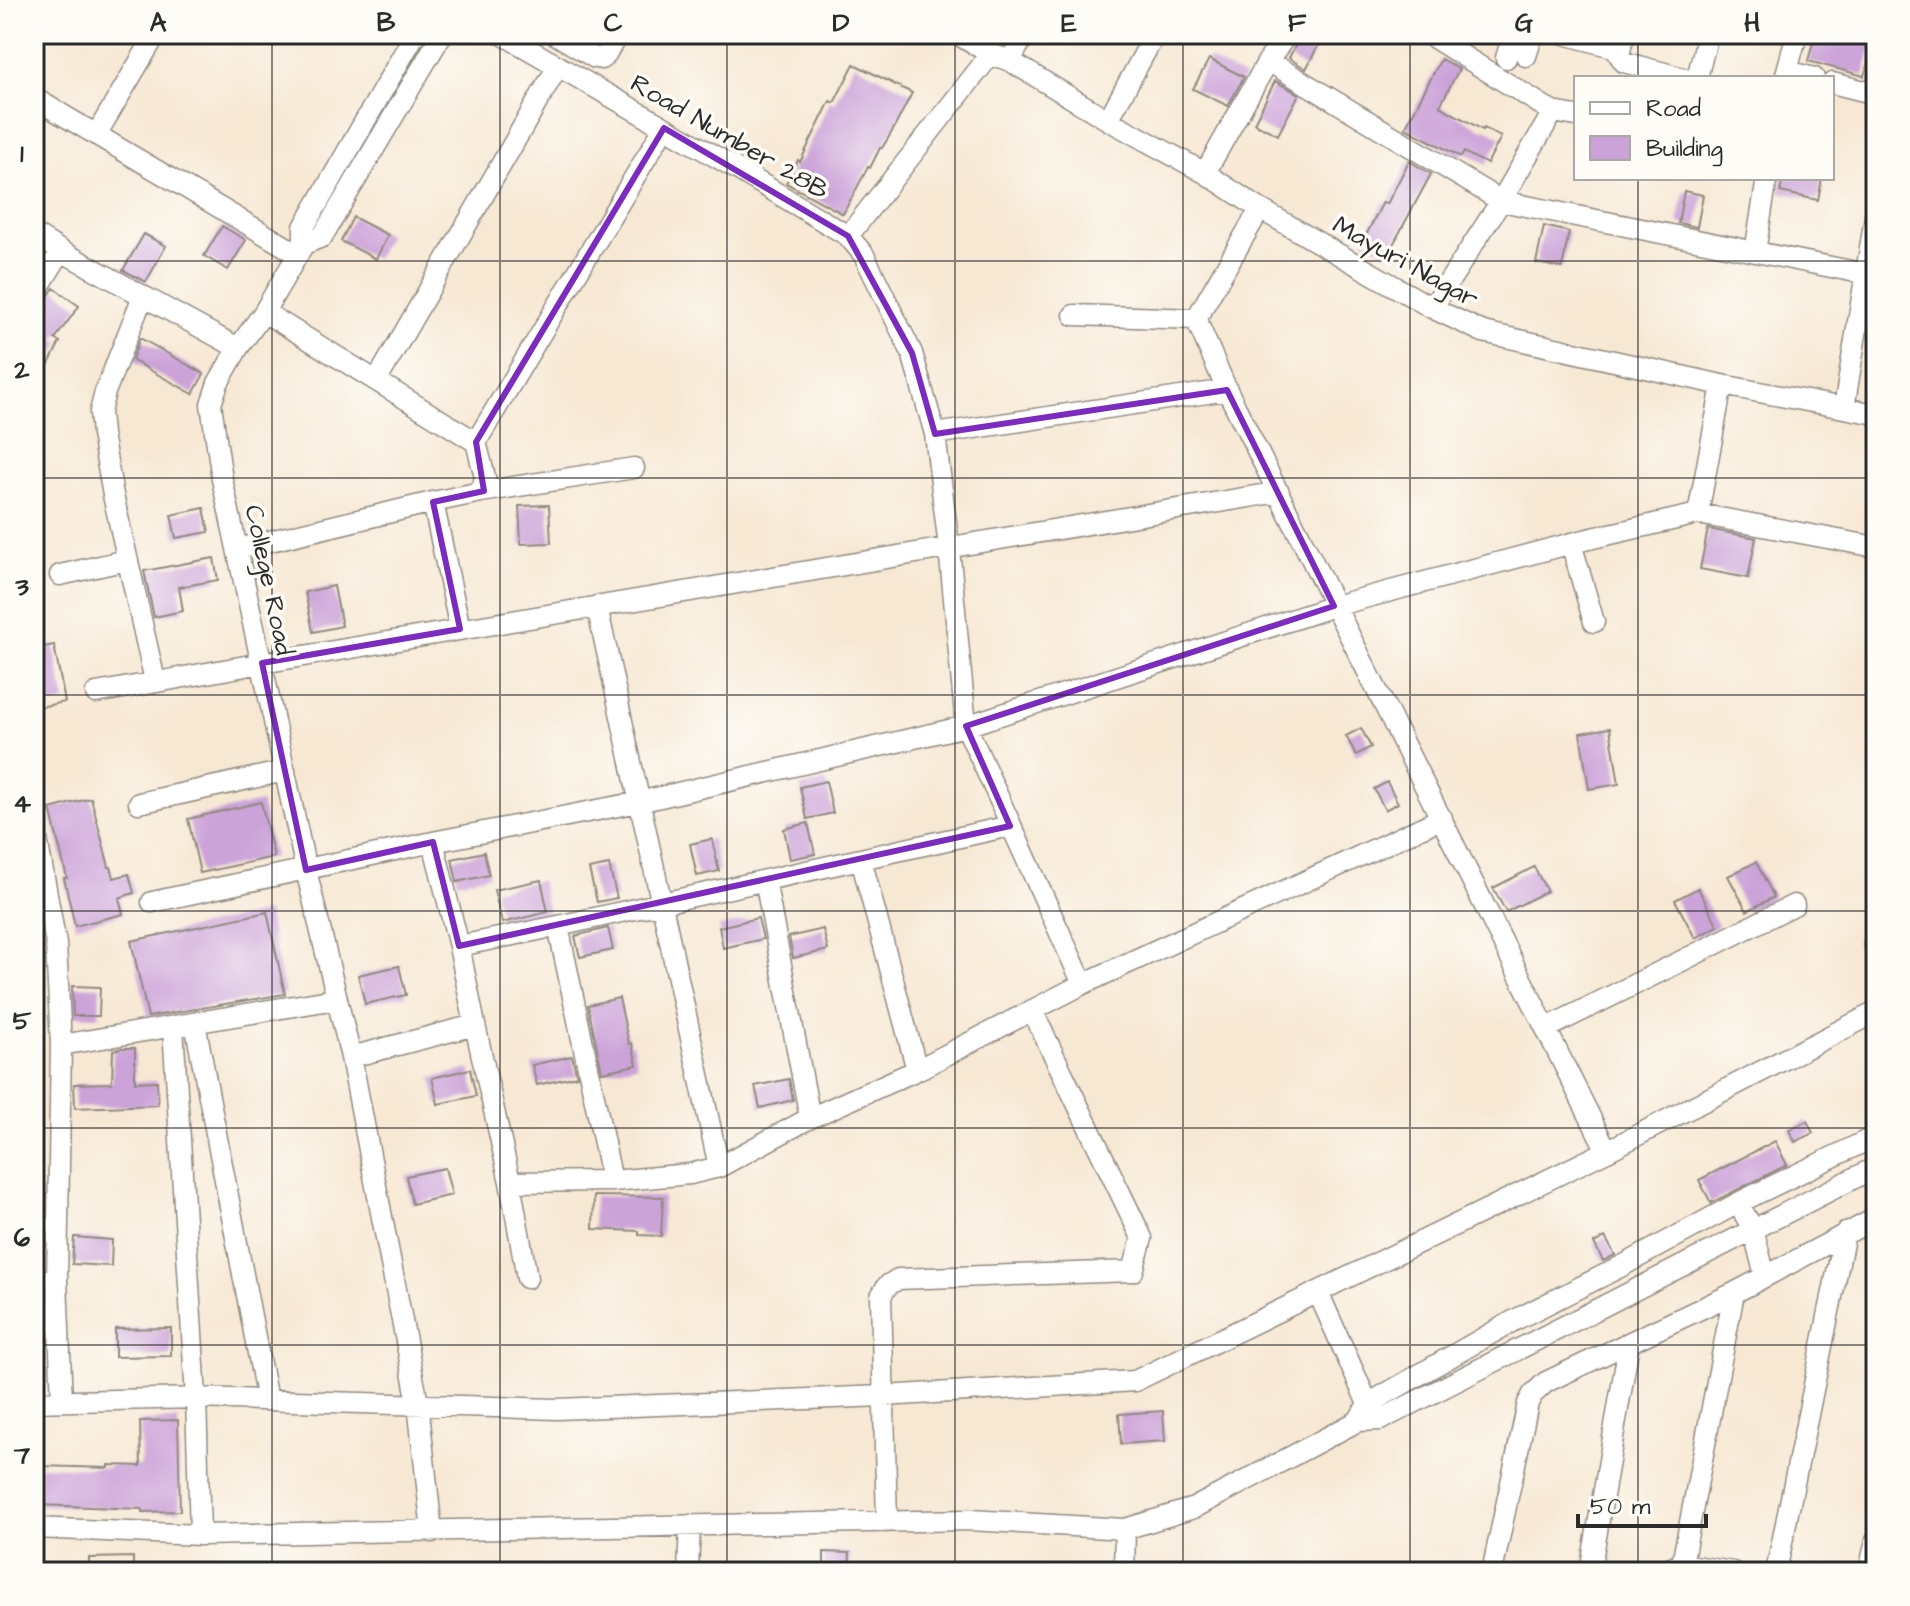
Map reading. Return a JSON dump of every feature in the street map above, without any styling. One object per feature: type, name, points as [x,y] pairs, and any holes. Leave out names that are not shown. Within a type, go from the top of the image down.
[{"type":"street","points":[[96,135],[156,34]]},
{"type":"street","points":[[301,249],[304,227],[415,34]]},
{"type":"street","points":[[301,249],[322,237],[442,34]]},
{"type":"street","name":"Road Number 28B","points":[[502,34],[848,236]]},
{"type":"street","points":[[555,34],[601,59],[618,34]]},
{"type":"street","name":"Mayuri Nagar","points":[[957,34],[1205,173],[1260,209],[1432,308],[1483,332],[1722,385],[1876,414]]},
{"type":"street","points":[[1025,34],[1000,57],[848,236],[864,255],[912,353],[935,434],[966,726],[1083,984]]},
{"type":"street","points":[[1108,120],[1155,34]]},
{"type":"street","points":[[1205,173],[1268,61],[1287,34]]},
{"type":"street","points":[[1428,34],[1553,112],[1574,116]]},
{"type":"street","points":[[1513,34],[1516,57],[1533,34]]},
{"type":"street","points":[[1564,34],[1622,42],[1619,55],[1624,62],[1675,76]]},
{"type":"street","points":[[1698,76],[1708,34]]},
{"type":"street","points":[[1786,75],[1797,34]]},
{"type":"street","points":[[1268,61],[1501,201],[1866,274]]},
{"type":"street","points":[[377,380],[558,66]]},
{"type":"street","points":[[1834,84],[1864,91],[1876,87]]},
{"type":"street","points":[[34,98],[301,249]]},
{"type":"street","points":[[1432,308],[1501,201],[1553,112]]},
{"type":"street","points":[[476,442],[664,128]]},
{"type":"street","points":[[1755,252],[1767,180]]},
{"type":"street","points":[[1196,319],[1260,209]]},
{"type":"street","points":[[1844,408],[1876,211]]},
{"type":"street","points":[[34,234],[238,348]]},
{"type":"street","name":"College Road","points":[[301,249],[264,312],[238,348],[218,383],[211,404],[222,479],[237,549],[306,870],[351,1057],[418,1403],[432,1532]]},
{"type":"street","points":[[34,295],[61,251]]},
{"type":"street","points":[[143,296],[100,412],[113,495],[155,681]]},
{"type":"street","points":[[264,312],[476,442],[485,477],[481,492]]},
{"type":"street","points":[[1074,315],[1196,319]]},
{"type":"street","points":[[1196,319],[1227,390],[1607,1151]]},
{"type":"street","points":[[1698,514],[1722,385]]},
{"type":"street","points":[[935,434],[1227,390]]},
{"type":"street","points":[[237,549],[481,492],[634,468]]},
{"type":"street","points":[[96,693],[1279,492]]},
{"type":"street","points":[[433,502],[460,629]]},
{"type":"street","points":[[152,902],[639,802],[966,726],[1334,606],[1571,543],[1698,514],[1876,547]]},
{"type":"street","points":[[1571,543],[1594,622]]},
{"type":"street","points":[[60,575],[127,560]]},
{"type":"street","points":[[597,606],[719,1167]]},
{"type":"street","points":[[139,803],[285,771]]},
{"type":"street","points":[[510,1182],[612,1181],[690,1174],[719,1167],[810,1118],[917,1070],[1083,984],[1442,818]]},
{"type":"street","points":[[34,822],[56,944],[61,1045],[57,1280],[62,1401]]},
{"type":"street","points":[[459,946],[1010,826]]},
{"type":"street","points":[[433,842],[510,1182],[527,1278]]},
{"type":"street","points":[[861,859],[917,1070]]},
{"type":"street","points":[[765,880],[810,1118]]},
{"type":"street","points":[[1547,1028],[1794,905]]},
{"type":"street","points":[[558,926],[612,1181]]},
{"type":"street","points":[[1876,940],[1876,950]]},
{"type":"street","points":[[61,1045],[336,999]]},
{"type":"street","points":[[887,1522],[881,1296],[887,1286],[898,1279],[1133,1271],[1142,1238],[1032,1010]]},
{"type":"street","points":[[34,1402],[196,1398],[557,1409],[883,1396],[1135,1381],[1607,1151],[1876,1012]]},
{"type":"street","points":[[195,1023],[267,1400]]},
{"type":"street","points":[[351,1057],[475,1025]]},
{"type":"street","points":[[173,1027],[196,1398],[200,1535]]},
{"type":"street","points":[[1369,1415],[1513,1321],[1738,1203],[1876,1136]]},
{"type":"street","points":[[34,1528],[200,1535],[970,1520],[1125,1529],[1194,1508],[1369,1415],[1876,1167]]},
{"type":"street","points":[[1738,1203],[1753,1229],[1765,1276]]},
{"type":"street","points":[[1492,1572],[1528,1403],[1546,1382],[1734,1293],[1876,1218]]},
{"type":"street","points":[[1776,1572],[1845,1233]]},
{"type":"street","points":[[34,1280],[57,1280]]},
{"type":"street","points":[[1318,1292],[1369,1415]]},
{"type":"street","points":[[1682,1564],[1734,1293]]},
{"type":"street","points":[[1590,1572],[1629,1344]]},
{"type":"street","points":[[688,1572],[690,1525]]},
{"type":"street","points":[[1124,1572],[1125,1529]]},
{"type":"street","points":[[1869,1572],[1876,1540]]},
{"type":"street","points":[[1654,1572],[1682,1564],[1733,1572]]},
{"type":"highlighted area","points":[[664,128],[848,236],[912,353],[935,434],[1227,390],[1334,606],[966,726],[1010,826],[459,946],[433,842],[306,870],[262,663],[460,629],[433,502],[484,491],[476,442]]},
{"type":"building","points":[[1301,34],[1324,34],[1306,69],[1289,58]]},
{"type":"building","points":[[1815,34],[1876,34],[1864,76],[1808,61]]},
{"type":"building","points":[[1209,59],[1244,77],[1228,106],[1193,89]]},
{"type":"building","points":[[1441,59],[1459,69],[1440,106],[1501,137],[1487,164],[1464,152],[1461,157],[1405,128]]},
{"type":"building","points":[[854,64],[912,93],[843,214],[786,183],[798,160],[800,162],[830,101],[834,103]]},
{"type":"building","points":[[1275,81],[1299,94],[1278,135],[1254,123]]},
{"type":"building","points":[[1409,161],[1431,174],[1388,254],[1363,241]]},
{"type":"building","points":[[1783,180],[1822,180],[1818,200],[1780,192]]},
{"type":"building","points":[[1684,191],[1703,195],[1697,227],[1678,223]]},
{"type":"building","points":[[353,217],[388,235],[376,259],[341,241]]},
{"type":"building","points":[[222,226],[246,240],[228,270],[204,256]]},
{"type":"building","points":[[1544,226],[1569,232],[1562,268],[1536,263]]},
{"type":"building","points":[[144,234],[166,246],[146,282],[123,270]]},
{"type":"building","points":[[54,288],[79,306],[55,339],[60,342],[49,364],[34,356],[34,334],[47,310],[41,306]]},
{"type":"building","points":[[140,338],[204,374],[193,394],[132,360]]},
{"type":"building","points":[[549,505],[551,543],[521,544],[519,506]]},
{"type":"building","points":[[204,508],[209,532],[176,538],[171,515]]},
{"type":"building","points":[[1708,529],[1756,538],[1748,578],[1700,569]]},
{"type":"building","points":[[214,558],[218,580],[179,587],[183,611],[154,617],[144,571]]},
{"type":"building","points":[[334,586],[342,626],[313,632],[305,592]]},
{"type":"building","points":[[54,645],[65,702],[34,708],[34,649]]},
{"type":"building","points":[[1361,728],[1371,747],[1356,755],[1346,736]]},
{"type":"building","points":[[1610,728],[1619,784],[1589,789],[1580,733]]},
{"type":"building","points":[[826,781],[833,813],[807,819],[800,787]]},
{"type":"building","points":[[1387,782],[1398,803],[1385,810],[1374,789]]},
{"type":"building","points":[[91,798],[109,867],[114,878],[129,874],[134,893],[119,898],[123,914],[75,926],[50,809]]},
{"type":"building","points":[[261,802],[274,857],[200,873],[188,819]]},
{"type":"building","points":[[808,823],[815,854],[790,859],[784,829]]},
{"type":"building","points":[[712,839],[719,871],[697,876],[690,844]]},
{"type":"building","points":[[484,852],[489,875],[457,882],[452,859]]},
{"type":"building","points":[[1756,862],[1774,897],[1747,911],[1728,876]]},
{"type":"building","points":[[609,865],[617,898],[597,902],[589,869]]},
{"type":"building","points":[[1534,867],[1547,891],[1506,912],[1493,888]]},
{"type":"building","points":[[541,880],[548,912],[502,923],[494,890]]},
{"type":"building","points":[[1698,888],[1718,926],[1695,938],[1675,900]]},
{"type":"building","points":[[267,912],[285,994],[148,1017],[131,941]]},
{"type":"building","points":[[758,918],[763,939],[723,948],[719,927]]},
{"type":"building","points":[[608,928],[613,950],[580,957],[575,936]]},
{"type":"building","points":[[823,929],[828,950],[793,958],[789,937]]},
{"type":"building","points":[[399,966],[406,995],[365,1004],[358,975]]},
{"type":"building","points":[[72,986],[100,987],[99,1016],[73,1016]]},
{"type":"building","points":[[619,998],[637,1065],[602,1072],[588,1005]]},
{"type":"building","points":[[135,1048],[135,1082],[157,1081],[158,1105],[75,1108],[74,1084],[112,1083],[113,1050]]},
{"type":"building","points":[[572,1056],[577,1076],[537,1085],[532,1065]]},
{"type":"building","points":[[470,1069],[476,1096],[438,1104],[432,1078]]},
{"type":"building","points":[[789,1079],[793,1100],[760,1108],[755,1086]]},
{"type":"building","points":[[1807,1121],[1813,1133],[1795,1142],[1789,1130]]},
{"type":"building","points":[[1775,1141],[1787,1165],[1711,1203],[1699,1180]]},
{"type":"building","points":[[445,1168],[452,1195],[412,1204],[406,1176]]},
{"type":"building","points":[[594,1196],[663,1197],[661,1236],[639,1235],[639,1231],[593,1229]]},
{"type":"building","points":[[74,1237],[112,1240],[111,1266],[72,1264]]},
{"type":"building","points":[[1605,1237],[1615,1255],[1603,1261],[1594,1243]]},
{"type":"building","points":[[171,1328],[171,1356],[115,1357],[115,1329]]},
{"type":"building","points":[[1163,1411],[1165,1441],[1121,1444],[1119,1414]]},
{"type":"building","points":[[178,1420],[180,1511],[142,1512],[142,1509],[39,1505],[40,1466],[141,1466],[140,1421]]},
{"type":"building","points":[[824,1552],[850,1553],[849,1572],[824,1572]]},
{"type":"building","points":[[133,1557],[133,1572],[89,1572],[89,1558]]}]
